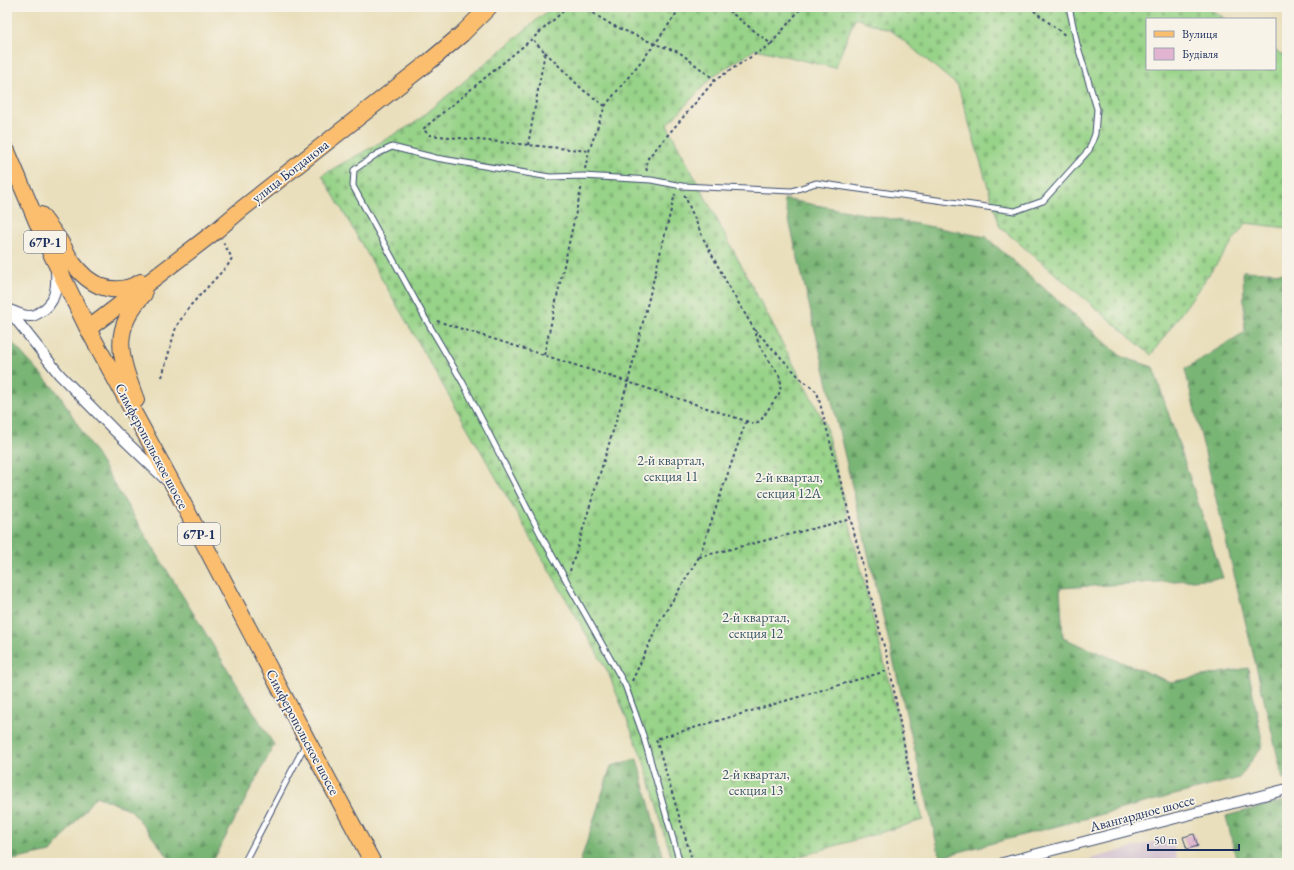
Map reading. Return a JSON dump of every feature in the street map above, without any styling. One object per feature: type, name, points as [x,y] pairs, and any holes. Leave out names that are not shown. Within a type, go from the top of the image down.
[{"type":"main road","name":"улица Богданова","points":[[88,330],[430,61],[462,34],[489,7]]},
{"type":"main road","name":"Симферопольское шоссе","points":[[7,151],[56,265],[88,330],[156,452],[373,863]]},
{"type":"main road","points":[[24,191],[61,243],[72,262],[85,277],[102,287],[119,290],[135,285],[174,262]]},
{"type":"main road","points":[[156,452],[124,368],[121,351],[122,336],[130,311],[174,262]]},
{"type":"street","points":[[8,309],[21,315],[32,316],[44,310],[54,297],[57,284],[56,265]]},
{"type":"street","points":[[8,309],[59,374],[176,490]]},
{"type":"street","name":"Авангардное шоссе","points":[[1003,863],[1287,789]]},
{"type":"lane","points":[[680,863],[643,735],[627,690],[543,539],[462,383],[353,186],[354,170],[377,154],[392,147],[436,158],[550,177],[584,176],[651,180],[680,186],[792,191],[816,184],[1015,211],[1043,201],[1089,150],[1095,134],[1097,109],[1077,44],[1069,7]]},
{"type":"lane","points":[[244,863],[307,740]]},
{"type":"path","points":[[568,7],[532,39],[423,128],[429,135],[589,151]]},
{"type":"path","points":[[584,7],[612,24],[655,44],[679,52],[715,80]]},
{"type":"path","points":[[544,355],[589,151],[605,106],[655,44],[681,7]]},
{"type":"path","points":[[724,7],[771,44]]},
{"type":"path","points":[[651,180],[646,167],[648,158],[715,80],[771,44],[802,7]]},
{"type":"path","points":[[1029,7],[1077,44]]},
{"type":"path","points":[[532,39],[583,90],[605,106]]},
{"type":"path","points":[[528,145],[545,52]]},
{"type":"path","points":[[425,318],[628,382],[754,424],[761,420],[780,392],[781,383],[779,375],[760,347],[754,329],[729,287],[703,238],[680,186]]},
{"type":"path","points":[[567,580],[628,382],[680,186]]},
{"type":"path","points":[[162,377],[176,327],[189,307],[228,265],[232,258],[226,248]]},
{"type":"path","points":[[754,329],[802,379],[817,392],[890,669],[915,803]]},
{"type":"path","points":[[627,690],[660,621],[699,557],[746,421]]},
{"type":"path","points":[[699,557],[851,518]]},
{"type":"path","points":[[693,863],[656,739],[890,669]]},
{"type":"shaded area","points":[[1171,837],[1178,863],[1076,863]]},
{"type":"green space","points":[[552,7],[1207,7],[1224,18],[1146,18],[1146,70],[1276,70],[1276,51],[1287,58],[1287,228],[1246,223],[1151,355],[1000,227],[958,86],[892,31],[855,18],[835,68],[756,49],[713,76],[667,125],[825,424],[923,820],[777,863],[673,863],[644,762],[608,672],[322,175],[415,123]]},
{"type":"green space","points":[[784,199],[986,237],[1122,357],[1153,367],[1223,578],[1060,588],[1063,638],[1170,682],[1248,668],[1263,745],[1239,778],[940,857]]},
{"type":"green space","points":[[1243,271],[1287,273],[1287,778],[1283,779],[1185,369],[1245,332]]},
{"type":"green space","points":[[7,337],[59,394],[274,745],[212,863],[173,863],[131,810],[96,796],[51,852],[7,861]]},
{"type":"green space","points":[[637,759],[665,863],[580,863],[611,766]]},
{"type":"green space","points":[[1287,800],[1287,863],[1237,863],[1226,816]]},
{"type":"building","points":[[1194,834],[1198,846],[1187,849],[1183,837]]},
{"type":"park label","name":"2-й квартал, секция 11","points":[[671,468]]},
{"type":"park label","name":"2-й квартал, секция 12А","points":[[789,486]]},
{"type":"park label","name":"2-й квартал, секция 12","points":[[756,626]]},
{"type":"park label","name":"2-й квартал, секция 13","points":[[756,782]]}]
